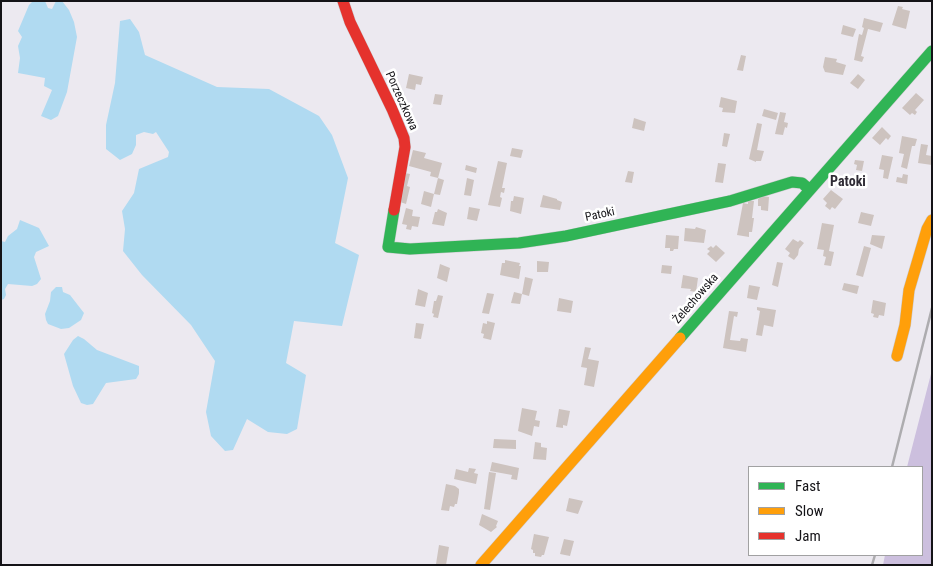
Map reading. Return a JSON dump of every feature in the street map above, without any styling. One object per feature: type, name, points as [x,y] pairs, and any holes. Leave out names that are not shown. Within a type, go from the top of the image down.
[{"type":"street","name":"Porzeczkowa","points":[[343,1],[350,22],[404,138],[405,147],[388,247]]},
{"type":"street","name":"Żelechowska","points":[[481,565],[932,51]]},
{"type":"street","name":"Patoki","points":[[388,247],[410,249],[519,243],[566,236],[730,201],[792,182],[802,183],[810,190]]},
{"type":"street","points":[[897,356],[905,325],[909,290],[927,229],[932,220]]},
{"type":"shaded area","points":[[932,370],[932,565],[883,565],[885,556],[923,556],[923,466],[907,466]]},
{"type":"water","points":[[33,1],[45,1],[48,8],[52,9],[56,1],[62,1],[69,10],[74,22],[77,37],[67,92],[58,116],[51,120],[41,116],[52,90],[44,86],[45,78],[18,73],[20,58],[18,46],[22,37],[18,31],[29,5]]},
{"type":"water","points":[[130,19],[139,32],[145,55],[217,87],[269,89],[319,116],[332,135],[348,178],[335,243],[359,255],[342,326],[294,321],[286,363],[306,375],[297,429],[287,434],[268,432],[247,419],[233,450],[225,451],[211,436],[206,412],[215,361],[191,325],[142,275],[123,251],[125,229],[122,211],[134,193],[139,169],[168,157],[169,152],[156,132],[153,134],[144,132],[136,135],[136,145],[132,154],[120,160],[106,149],[106,125],[115,83],[120,21]]},
{"type":"water","points":[[20,220],[39,228],[49,246],[36,252],[34,257],[41,279],[37,284],[32,286],[8,284],[5,289],[6,295],[1,300],[1,241],[5,242],[8,236],[17,229]]},
{"type":"water","points":[[56,287],[62,287],[63,292],[70,295],[84,313],[81,320],[69,328],[61,329],[48,324],[46,320],[45,314],[51,292]]},
{"type":"water","points":[[78,336],[97,350],[139,366],[139,374],[136,379],[106,383],[93,404],[81,403],[73,386],[64,354]]},
{"type":"building","points":[[898,6],[910,11],[906,29],[892,25]]},
{"type":"building","points":[[864,18],[883,23],[880,32],[868,29],[861,56],[864,57],[862,62],[854,60],[859,34],[862,35],[864,28],[862,27]]},
{"type":"building","points":[[843,25],[856,29],[853,37],[841,34]]},
{"type":"building","points":[[741,55],[746,56],[743,71],[737,70]]},
{"type":"building","points":[[825,57],[837,59],[836,62],[846,65],[843,75],[825,72],[823,67]]},
{"type":"building","points":[[409,74],[423,77],[421,85],[416,84],[415,90],[406,88]]},
{"type":"building","points":[[858,74],[865,80],[858,89],[850,83]]},
{"type":"building","points":[[916,93],[924,100],[915,110],[917,112],[915,115],[912,113],[910,115],[902,108]]},
{"type":"building","points":[[435,94],[443,95],[441,105],[433,104]]},
{"type":"building","points":[[721,97],[737,101],[735,113],[722,112],[723,108],[719,107]]},
{"type":"building","points":[[764,109],[778,113],[776,120],[762,116]]},
{"type":"building","points":[[780,112],[786,113],[784,122],[788,123],[783,135],[775,134]]},
{"type":"building","points":[[634,118],[646,122],[644,131],[632,128]]},
{"type":"building","points":[[757,123],[762,124],[757,150],[764,151],[761,161],[756,162],[749,159]]},
{"type":"building","points":[[882,127],[891,136],[888,140],[886,138],[880,145],[872,138]]},
{"type":"building","points":[[724,133],[730,134],[727,147],[722,146]]},
{"type":"building","points":[[902,136],[917,139],[915,146],[912,146],[907,169],[901,167],[904,154],[899,153]]},
{"type":"building","points":[[921,144],[928,145],[926,155],[932,156],[932,165],[918,163]]},
{"type":"building","points":[[512,148],[523,150],[521,158],[510,156]]},
{"type":"building","points":[[413,150],[426,153],[424,158],[442,163],[438,178],[430,176],[431,172],[409,166]]},
{"type":"building","points":[[882,155],[893,157],[888,179],[883,178],[884,170],[879,169]]},
{"type":"building","points":[[855,160],[864,161],[862,171],[856,170]]},
{"type":"building","points":[[498,161],[507,163],[502,188],[505,188],[504,193],[501,192],[500,207],[488,205]]},
{"type":"building","points":[[718,163],[726,164],[723,183],[715,182]]},
{"type":"building","points":[[466,165],[477,168],[476,173],[465,170]]},
{"type":"building","points":[[628,171],[634,172],[632,183],[625,182]]},
{"type":"building","points":[[405,173],[410,174],[407,186],[410,187],[406,204],[400,202]]},
{"type":"building","points":[[903,174],[908,175],[907,184],[896,182],[897,177],[902,178]]},
{"type":"building","points":[[438,178],[444,180],[440,195],[434,194]]},
{"type":"building","points":[[467,178],[474,180],[471,196],[464,195]]},
{"type":"building","points":[[831,190],[843,199],[835,209],[832,207],[830,210],[825,206],[827,203],[823,199]]},
{"type":"building","points":[[424,191],[434,194],[431,207],[421,204]]},
{"type":"building","points":[[543,195],[562,202],[560,210],[540,207]]},
{"type":"building","points":[[514,196],[524,198],[521,214],[510,211],[511,201],[513,201]]},
{"type":"building","points":[[762,196],[769,197],[768,211],[761,210],[761,206],[758,206],[758,199]]},
{"type":"building","points":[[748,201],[754,201],[752,218],[754,218],[752,232],[749,232],[749,237],[737,235],[743,203],[748,204]]},
{"type":"building","points":[[469,207],[480,209],[477,221],[467,219]]},
{"type":"building","points":[[406,208],[413,210],[412,216],[420,217],[418,227],[412,226],[411,230],[406,229],[407,225],[402,224]]},
{"type":"building","points":[[438,209],[447,213],[444,226],[432,224],[435,212]]},
{"type":"building","points":[[861,212],[874,215],[871,226],[858,223]]},
{"type":"building","points":[[822,223],[834,225],[829,251],[834,252],[831,266],[824,265],[826,257],[823,256],[824,250],[817,249]]},
{"type":"building","points":[[696,227],[706,230],[704,243],[684,241],[685,228],[695,229]]},
{"type":"building","points":[[666,235],[679,236],[678,249],[670,251],[670,248],[665,248]]},
{"type":"building","points":[[872,235],[885,236],[882,249],[870,244]]},
{"type":"building","points":[[793,239],[804,243],[794,260],[788,256],[790,253],[785,249]]},
{"type":"building","points":[[716,245],[725,253],[716,262],[707,254],[710,251],[707,249],[711,246],[713,248]]},
{"type":"building","points":[[864,246],[871,248],[863,277],[856,275]]},
{"type":"building","points":[[505,260],[520,263],[519,279],[500,275],[502,263],[505,263]]},
{"type":"building","points":[[537,261],[549,262],[548,272],[537,272]]},
{"type":"building","points":[[777,262],[783,263],[778,287],[772,285]]},
{"type":"building","points":[[440,264],[450,268],[447,282],[437,278]]},
{"type":"building","points":[[662,265],[672,266],[671,274],[661,273]]},
{"type":"building","points":[[683,275],[698,278],[696,292],[690,291],[691,289],[681,288]]},
{"type":"building","points":[[525,277],[533,279],[529,296],[522,294]]},
{"type":"building","points":[[844,283],[859,286],[857,294],[842,290]]},
{"type":"building","points":[[749,285],[760,287],[757,300],[747,298]]},
{"type":"building","points":[[418,289],[428,293],[425,307],[415,305]]},
{"type":"building","points":[[514,292],[522,294],[520,304],[511,303]]},
{"type":"building","points":[[487,293],[494,294],[489,314],[482,313]]},
{"type":"building","points":[[438,295],[443,296],[438,318],[433,317],[434,314],[432,313],[434,301],[436,301]]},
{"type":"building","points":[[559,298],[573,301],[571,313],[557,311]]},
{"type":"building","points":[[873,300],[886,303],[884,316],[873,317],[874,314],[871,313]]},
{"type":"building","points":[[757,307],[776,310],[773,327],[764,325],[762,336],[756,335],[760,311],[757,310]]},
{"type":"building","points":[[729,311],[738,312],[737,317],[734,316],[730,340],[740,341],[741,338],[748,339],[746,352],[723,348]]},
{"type":"building","points":[[487,321],[495,323],[491,340],[483,338],[484,334],[481,333],[483,323],[487,324]]},
{"type":"building","points":[[416,323],[424,324],[421,339],[414,338]]},
{"type":"building","points":[[585,347],[591,348],[588,359],[599,361],[594,387],[584,385],[587,368],[581,367]]},
{"type":"building","points":[[522,408],[537,411],[535,420],[540,421],[539,427],[534,426],[532,436],[518,431]]},
{"type":"building","points":[[559,409],[570,411],[567,426],[563,425],[563,428],[556,427]]},
{"type":"building","points":[[494,439],[516,440],[516,449],[493,448]]},
{"type":"building","points":[[535,442],[541,443],[541,447],[547,448],[546,460],[533,459]]},
{"type":"building","points":[[492,462],[519,468],[517,480],[511,479],[512,475],[490,471]]},
{"type":"building","points":[[469,468],[476,469],[474,473],[478,474],[476,484],[454,479],[456,469],[468,472]]},
{"type":"building","points":[[489,472],[496,473],[490,510],[484,509]]},
{"type":"building","points":[[446,484],[459,489],[457,504],[454,507],[450,506],[449,511],[441,510]]},
{"type":"building","points":[[569,498],[583,501],[578,514],[566,511]]},
{"type":"building","points":[[482,514],[498,521],[497,527],[491,532],[479,525]]},
{"type":"building","points":[[534,534],[549,537],[544,555],[541,557],[535,556],[531,549]]},
{"type":"building","points":[[564,539],[574,541],[570,556],[560,554]]},
{"type":"building","points":[[439,545],[449,547],[446,565],[436,564]]},
{"type":"railway","points":[[892,466],[932,308]]},
{"type":"railway","points":[[872,565],[875,556]]},
{"type":"traffic: fast","points":[[680,338],[932,51]]},
{"type":"traffic: fast","points":[[394,210],[388,247],[410,249],[519,243],[566,236],[730,201],[792,182],[802,183],[810,190]]},
{"type":"traffic: slow","points":[[897,356],[905,325],[909,290],[927,229],[932,220]]},
{"type":"traffic: slow","points":[[481,565],[680,338]]},
{"type":"traffic: jam","points":[[343,1],[350,22],[404,138],[405,147],[394,210]]},
{"type":"district","name":"Patoki","points":[[848,182]]}]
